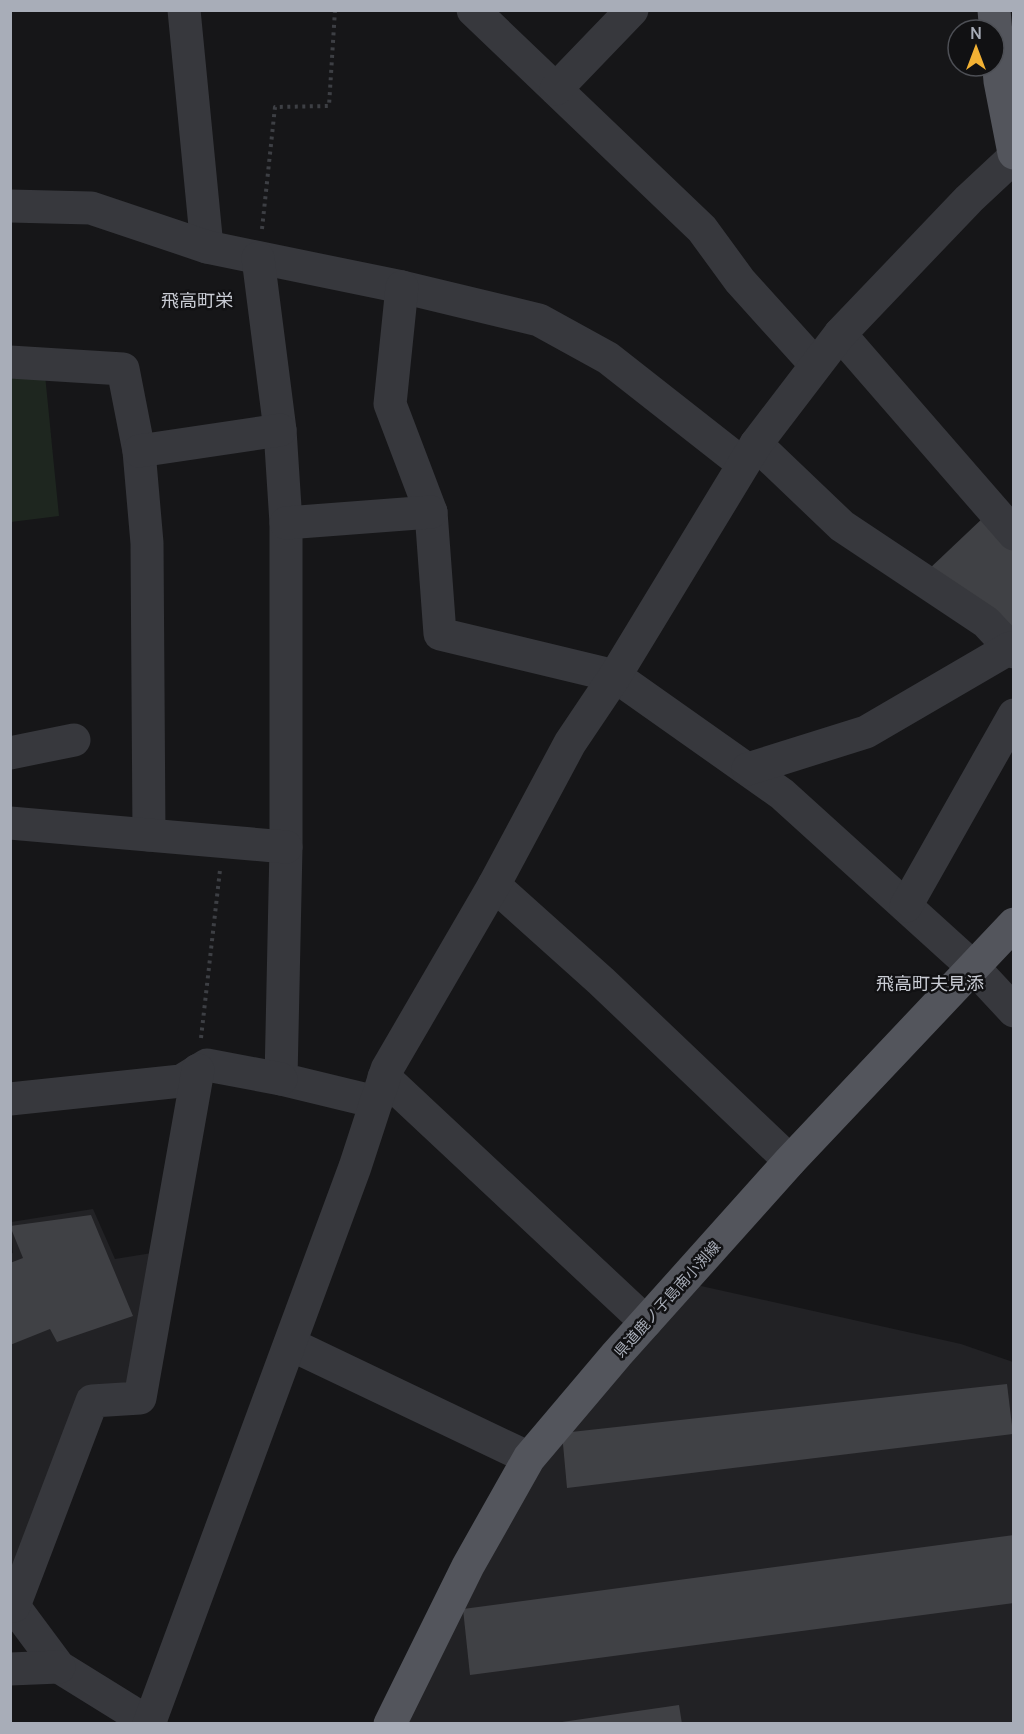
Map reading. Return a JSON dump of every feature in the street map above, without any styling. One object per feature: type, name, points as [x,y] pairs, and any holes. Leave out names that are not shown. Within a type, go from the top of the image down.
[{"type":"main road","points":[[994,10],[1000,81],[1014,155]]},
{"type":"main road","name":"県道鹿ノ子島南小渕線","points":[[390,1724],[468,1566],[529,1458],[646,1322],[790,1161],[1014,924]]},
{"type":"street","points":[[184,10],[207,247]]},
{"type":"street","points":[[473,10],[702,229],[740,281],[815,364]]},
{"type":"street","points":[[556,90],[632,10]]},
{"type":"street","points":[[198,1070],[140,1398],[92,1401],[12,1604],[59,1667],[150,1723],[355,1167],[380,1090],[570,743],[615,676],[749,454],[815,364],[840,334],[1014,155]]},
{"type":"street","points":[[10,206],[91,208],[207,247],[402,287],[539,320],[608,358],[749,454],[842,526],[986,622],[1012,650],[866,732],[748,769]]},
{"type":"street","points":[[258,258],[280,430],[286,523],[286,848],[281,1079]]},
{"type":"street","points":[[402,287],[390,404],[431,512],[440,634],[615,676],[782,794],[974,968],[1014,1011]]},
{"type":"street","points":[[840,334],[1014,534]]},
{"type":"street","points":[[10,362],[123,369],[139,451],[147,543],[149,836]]},
{"type":"street","points":[[139,451],[280,430]]},
{"type":"street","points":[[286,523],[431,512]]},
{"type":"street","points":[[906,906],[1014,715]]},
{"type":"street","points":[[10,753],[74,740]]},
{"type":"street","points":[[10,823],[286,848]]},
{"type":"street","points":[[494,885],[609,989],[790,1161]]},
{"type":"street","points":[[10,1099],[181,1081],[207,1065],[281,1079],[380,1090],[646,1322]]},
{"type":"street","points":[[290,1344],[529,1458]]},
{"type":"street","points":[[10,1669],[59,1667]]},
{"type":"path","points":[[258,258],[275,107],[329,106],[335,10]]},
{"type":"path","points":[[198,1070],[223,842]]},
{"type":"shaded area","points":[[10,373],[45,375],[59,516],[11,522]]},
{"type":"shaded area","points":[[93,1209],[115,1259],[158,1252],[133,1391],[87,1395],[11,1589],[10,1254],[13,1253],[11,1222]]},
{"type":"shaded area","points":[[692,1284],[961,1344],[1013,1362],[1013,1723],[404,1724],[539,1462]]},
{"type":"building","points":[[985,516],[1014,549],[1014,637],[928,570]]},
{"type":"building","points":[[91,1215],[133,1316],[57,1342],[50,1329],[10,1345],[10,1263],[23,1258],[10,1226]]},
{"type":"building","points":[[1007,1384],[1013,1434],[567,1488],[562,1433]]},
{"type":"building","points":[[1014,1535],[1014,1603],[470,1675],[463,1609]]},
{"type":"building","points":[[679,1705],[682,1724],[562,1724],[562,1722]]},
{"type":"district","name":"飛高町栄","points":[[197,300]]},
{"type":"district","name":"飛高町夫見添","points":[[930,983]]}]
